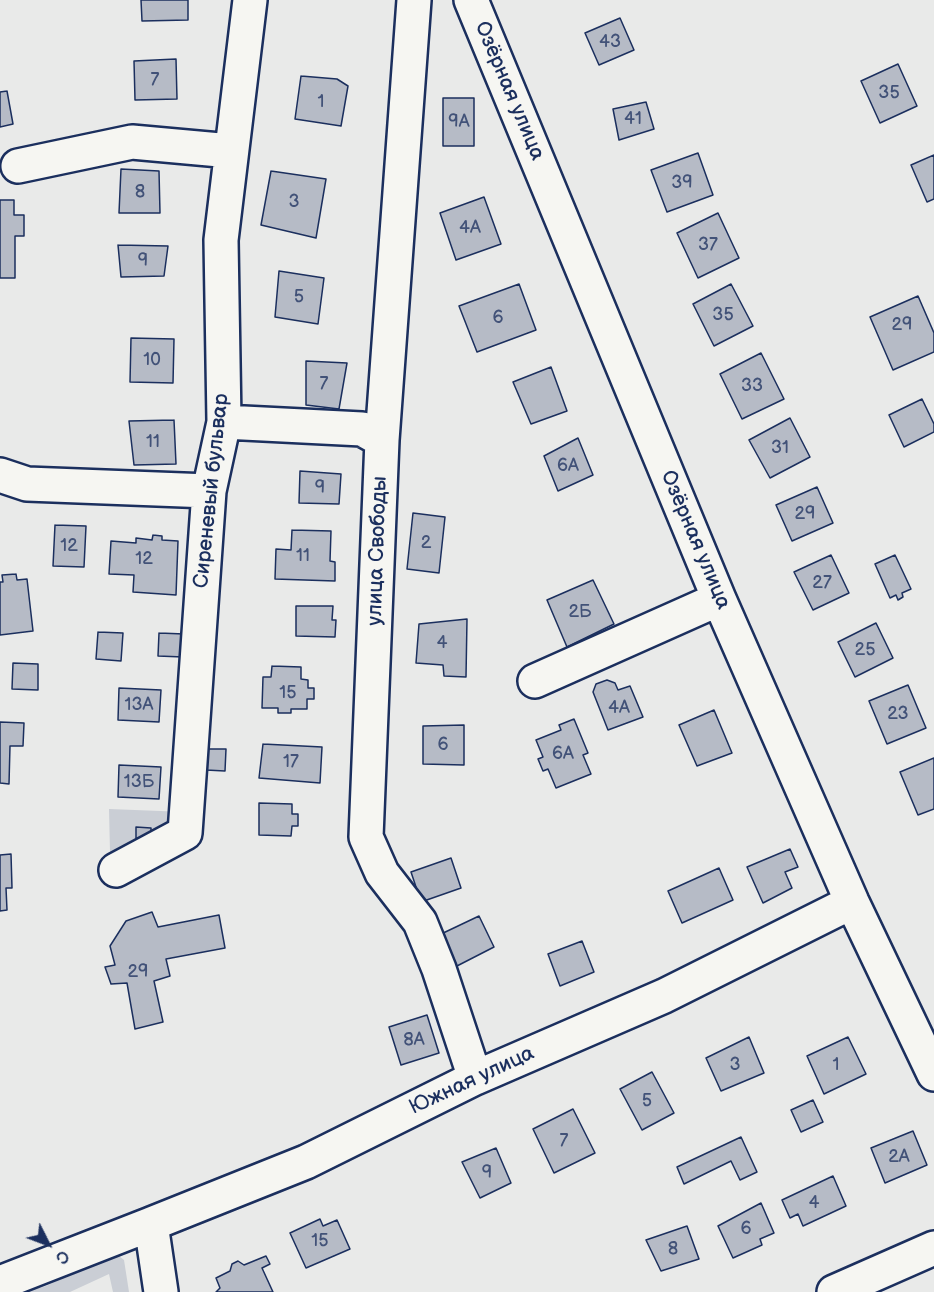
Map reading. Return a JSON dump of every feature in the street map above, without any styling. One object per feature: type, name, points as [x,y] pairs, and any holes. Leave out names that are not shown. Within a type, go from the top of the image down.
[{"type":"street","name":"Сиреневый бульвар","points":[[116,870],[185,833],[209,491],[224,422],[221,240],[250,0]]},
{"type":"street","name":"улица Свободы","points":[[414,0],[382,440],[366,837],[382,873],[420,922],[439,969],[475,1078]]},
{"type":"street","name":"Озёрная улица","points":[[471,0],[720,598],[852,902],[934,1074]]},
{"type":"street","points":[[18,166],[132,142],[231,151]]},
{"type":"street","points":[[224,422],[362,429],[382,440]]},
{"type":"street","points":[[0,475],[27,484],[209,491]]},
{"type":"street","points":[[535,681],[720,598]]},
{"type":"street","name":"Южная улица","points":[[0,1282],[306,1162],[475,1078],[664,996],[852,902]]},
{"type":"street","points":[[152,1224],[161,1292]]},
{"type":"street","points":[[834,1292],[934,1248]]},
{"type":"shaded area","points":[[109,809],[186,812],[180,856],[110,852]]},
{"type":"shaded area","points":[[113,1255],[124,1260],[129,1292],[113,1292],[109,1274],[70,1292],[16,1292],[33,1285],[40,1288],[46,1286]]},
{"type":"building","points":[[141,0],[188,0],[188,20],[142,21]]},
{"type":"building","points":[[620,18],[634,50],[599,65],[585,33]]},
{"type":"building","points":[[176,59],[177,99],[135,100],[134,61]]},
{"type":"building","points":[[898,64],[917,106],[880,123],[861,81]]},
{"type":"building","points":[[301,76],[337,79],[348,86],[341,126],[295,119]]},
{"type":"building","points":[[7,91],[13,124],[0,127],[0,92]]},
{"type":"building","points":[[443,98],[474,98],[474,146],[443,146]]},
{"type":"building","points":[[646,102],[654,129],[619,140],[613,109]]},
{"type":"building","points":[[698,153],[713,195],[667,212],[651,170]]},
{"type":"building","points":[[934,155],[934,199],[927,202],[911,165]]},
{"type":"building","points":[[121,169],[159,171],[160,213],[119,213]]},
{"type":"building","points":[[271,171],[326,179],[316,238],[261,225]]},
{"type":"building","points":[[484,197],[501,244],[456,260],[440,213]]},
{"type":"building","points":[[0,200],[14,200],[14,215],[24,215],[24,236],[15,236],[15,278],[0,278]]},
{"type":"building","points":[[718,213],[739,258],[698,278],[677,233]]},
{"type":"building","points":[[118,245],[168,246],[164,276],[121,277]]},
{"type":"building","points":[[279,271],[324,278],[318,324],[275,317]]},
{"type":"building","points":[[519,284],[536,330],[477,352],[459,306]]},
{"type":"building","points":[[731,284],[753,326],[714,346],[693,304]]},
{"type":"building","points":[[918,296],[934,333],[934,352],[893,370],[870,317]]},
{"type":"building","points":[[131,338],[174,339],[173,383],[130,382]]},
{"type":"building","points":[[761,353],[784,399],[742,419],[720,374]]},
{"type":"building","points":[[306,361],[347,363],[339,409],[306,405]]},
{"type":"building","points":[[551,367],[567,411],[531,424],[513,382]]},
{"type":"building","points":[[922,399],[934,424],[934,432],[904,447],[889,415]]},
{"type":"building","points":[[790,418],[810,457],[770,478],[749,440]]},
{"type":"building","points":[[174,420],[176,464],[134,465],[129,421]]},
{"type":"building","points":[[578,438],[593,475],[558,491],[544,456]]},
{"type":"building","points":[[300,471],[341,474],[339,504],[299,503]]},
{"type":"building","points":[[817,487],[833,523],[792,541],[776,505]]},
{"type":"building","points":[[413,513],[445,517],[439,573],[407,569]]},
{"type":"building","points":[[55,525],[86,526],[84,567],[53,566]]},
{"type":"building","points":[[292,530],[331,531],[330,561],[335,562],[335,581],[275,579],[276,549],[291,550]]},
{"type":"building","points":[[153,535],[162,536],[162,540],[178,541],[176,595],[133,592],[134,575],[109,574],[111,541],[136,543],[136,538],[152,540]]},
{"type":"building","points":[[831,555],[849,593],[813,610],[794,572]]},
{"type":"building","points":[[895,555],[911,589],[902,593],[903,597],[898,600],[896,595],[890,598],[875,564]]},
{"type":"building","points":[[16,574],[17,580],[27,579],[33,631],[0,635],[0,582],[3,582],[2,575]]},
{"type":"building","points":[[593,580],[614,624],[567,647],[547,600]]},
{"type":"building","points":[[296,606],[333,606],[332,620],[336,620],[335,637],[296,636]]},
{"type":"building","points":[[467,619],[466,677],[444,676],[443,665],[416,663],[419,624]]},
{"type":"building","points":[[876,623],[893,658],[855,677],[838,642]]},
{"type":"building","points":[[98,632],[123,633],[121,661],[96,659]]},
{"type":"building","points":[[159,633],[184,634],[183,657],[158,656]]},
{"type":"building","points":[[13,663],[38,664],[38,690],[12,689]]},
{"type":"building","points":[[272,666],[301,667],[301,679],[308,680],[308,688],[314,688],[314,699],[307,699],[307,709],[291,709],[291,713],[278,713],[278,708],[262,708],[263,677],[271,677]]},
{"type":"building","points":[[607,680],[615,683],[618,690],[630,686],[643,717],[608,730],[593,692],[596,684]]},
{"type":"building","points":[[908,685],[926,728],[887,744],[869,701]]},
{"type":"building","points":[[119,688],[161,690],[159,722],[118,720]]},
{"type":"building","points":[[714,710],[732,753],[697,766],[679,725]]},
{"type":"building","points":[[574,719],[588,753],[583,755],[591,774],[556,788],[548,769],[543,771],[538,759],[543,757],[536,740],[561,730],[559,725]]},
{"type":"building","points":[[0,722],[24,723],[23,746],[10,746],[9,784],[0,783]]},
{"type":"building","points":[[464,725],[464,765],[423,764],[423,726]]},
{"type":"building","points":[[263,744],[322,747],[320,783],[259,778]]},
{"type":"building","points":[[207,749],[226,749],[225,771],[206,770]]},
{"type":"building","points":[[934,758],[934,809],[918,815],[900,772]]},
{"type":"building","points":[[119,765],[161,767],[159,799],[118,797]]},
{"type":"building","points":[[259,803],[292,804],[292,814],[298,814],[298,826],[292,826],[291,836],[259,835]]},
{"type":"building","points":[[136,827],[151,828],[151,839],[136,838]]},
{"type":"building","points":[[790,849],[798,867],[785,872],[792,888],[763,903],[747,867]]},
{"type":"building","points":[[11,854],[12,888],[6,888],[7,910],[0,911],[0,855]]},
{"type":"building","points":[[451,858],[461,888],[421,902],[411,872]]},
{"type":"building","points":[[719,868],[733,900],[682,923],[668,891]]},
{"type":"building","points":[[152,912],[158,927],[219,915],[225,948],[166,959],[170,976],[154,981],[163,1022],[135,1029],[127,983],[111,984],[105,967],[115,965],[110,946],[126,921]]},
{"type":"building","points":[[479,916],[494,947],[455,967],[439,935]]},
{"type":"building","points":[[582,941],[594,972],[560,986],[548,954]]},
{"type":"building","points":[[427,1015],[439,1053],[401,1065],[389,1027]]},
{"type":"building","points":[[749,1037],[764,1073],[721,1091],[706,1058]]},
{"type":"building","points":[[848,1037],[866,1074],[824,1094],[807,1056]]},
{"type":"building","points":[[652,1072],[674,1113],[642,1130],[620,1089]]},
{"type":"building","points":[[813,1100],[823,1122],[801,1132],[791,1110]]},
{"type":"building","points":[[573,1109],[595,1153],[554,1173],[533,1129]]},
{"type":"building","points":[[913,1131],[927,1165],[885,1183],[871,1148]]},
{"type":"building","points":[[741,1137],[757,1172],[740,1180],[731,1161],[684,1184],[677,1167]]},
{"type":"building","points":[[496,1148],[511,1183],[480,1198],[462,1162]]},
{"type":"building","points":[[833,1176],[846,1206],[803,1226],[798,1214],[790,1218],[782,1200]]},
{"type":"building","points":[[761,1203],[774,1233],[760,1239],[762,1245],[733,1258],[718,1226]]},
{"type":"building","points":[[320,1219],[323,1226],[337,1220],[350,1249],[306,1268],[290,1233]]},
{"type":"building","points":[[687,1226],[699,1259],[661,1271],[646,1240]]},
{"type":"building","points":[[266,1256],[270,1264],[262,1268],[273,1292],[216,1292],[220,1288],[216,1278],[230,1271],[232,1264],[238,1261],[244,1265]]}]
